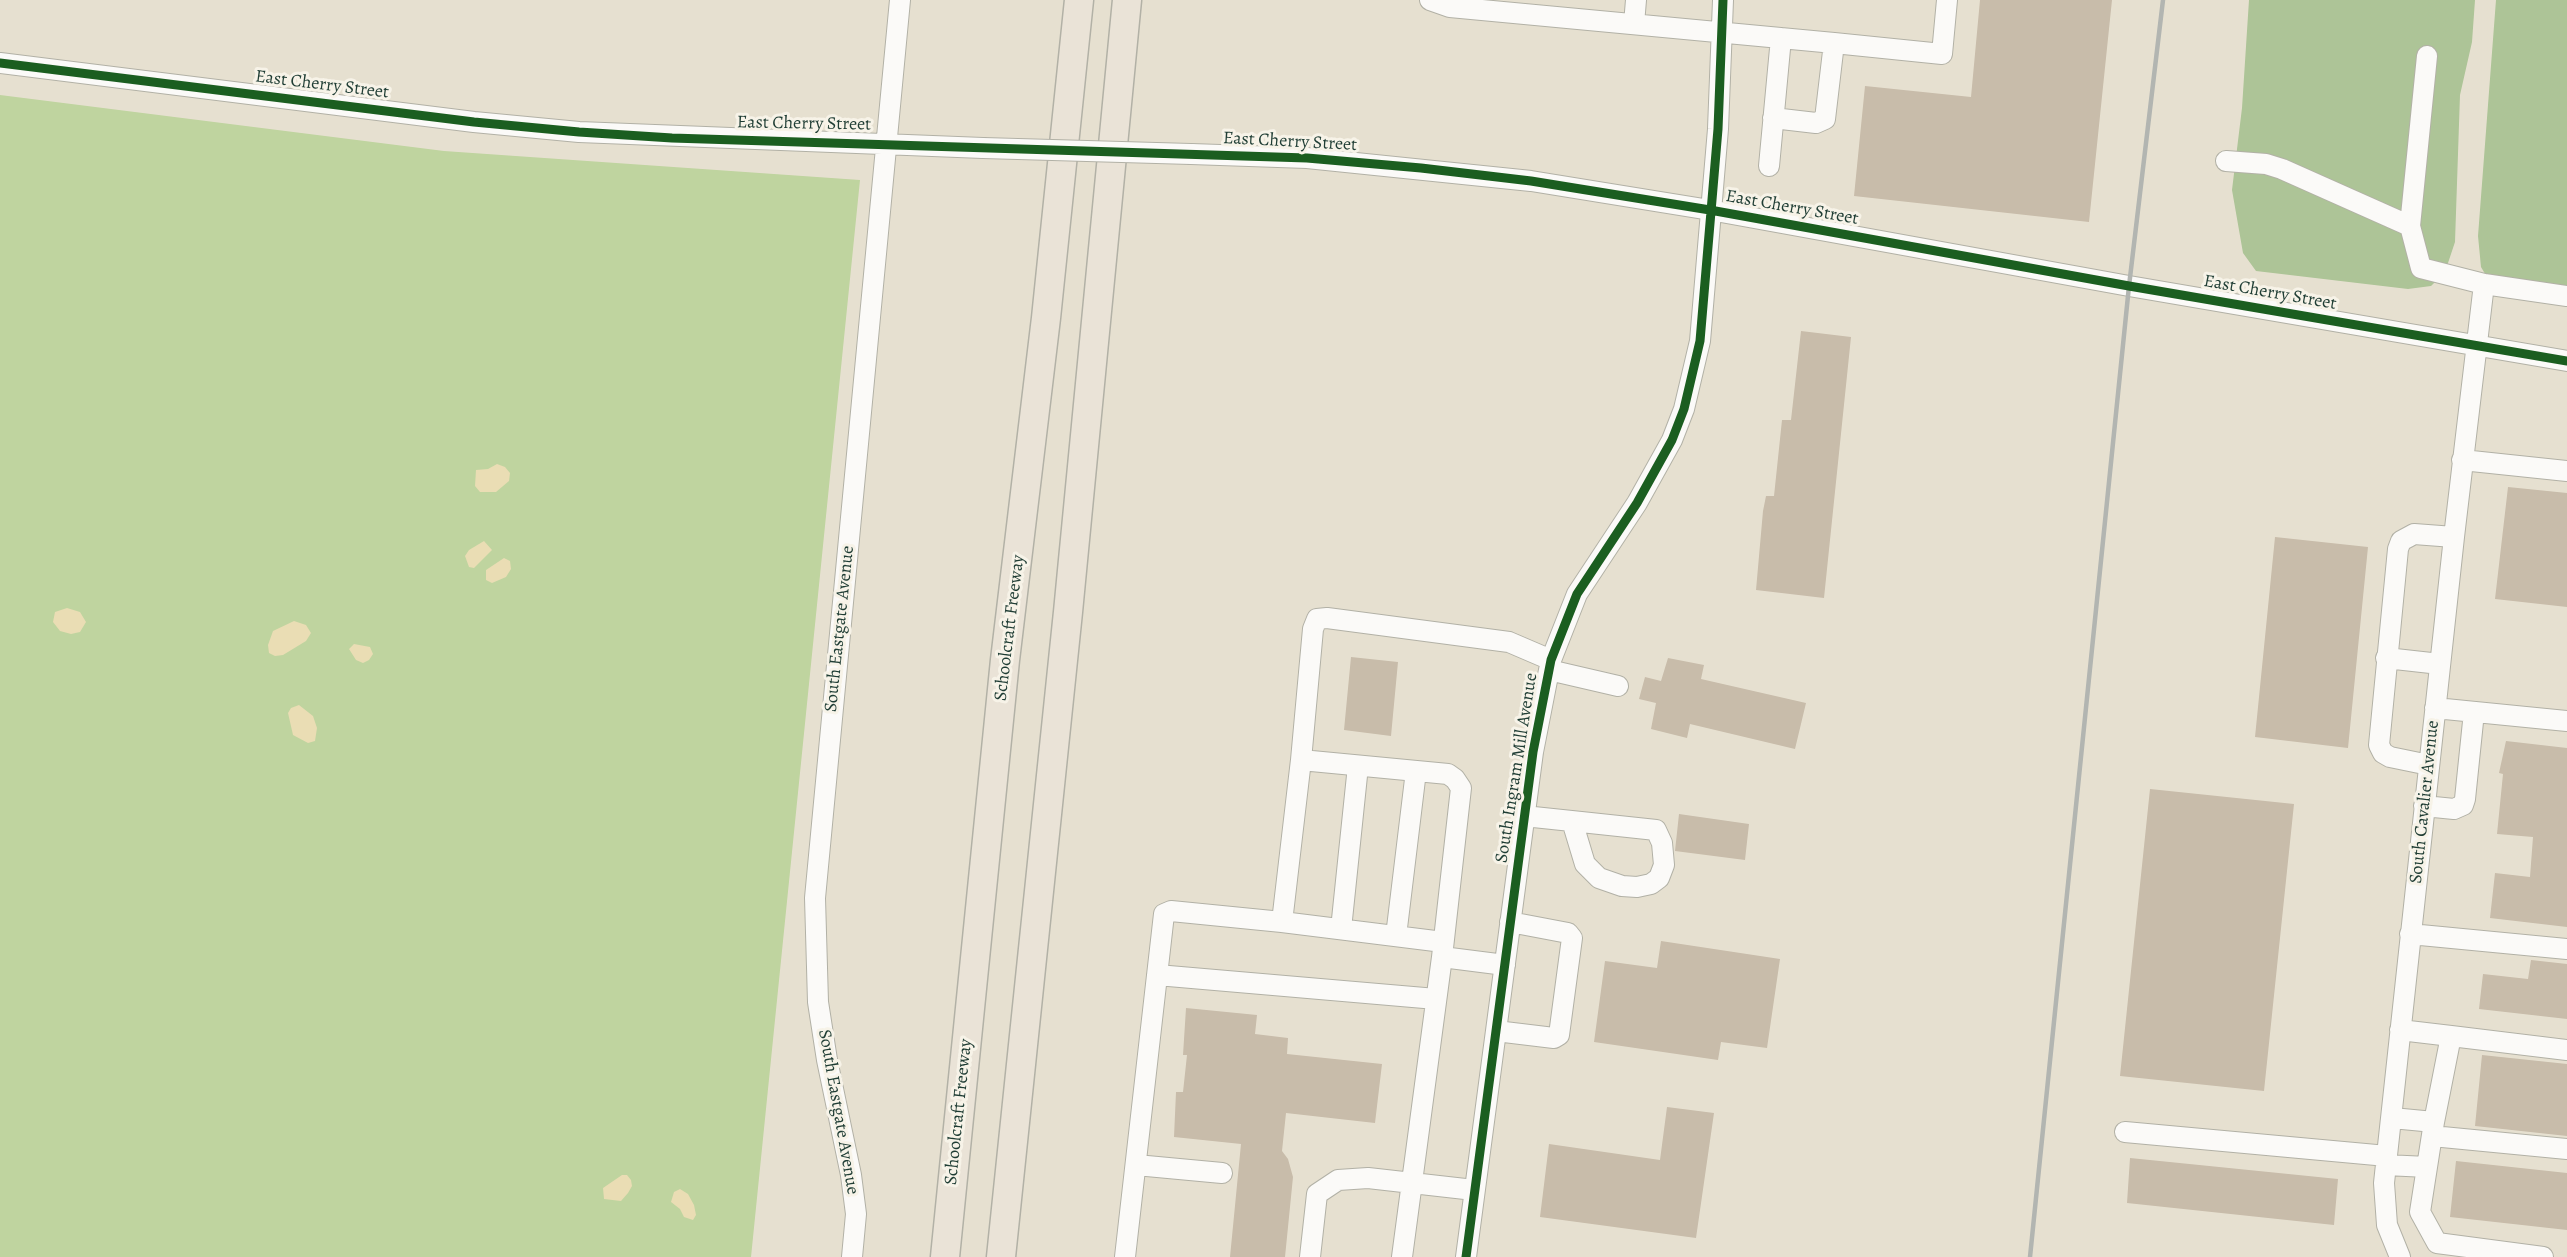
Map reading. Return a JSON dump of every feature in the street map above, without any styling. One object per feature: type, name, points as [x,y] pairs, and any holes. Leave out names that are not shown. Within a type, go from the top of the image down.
[{"type":"highway","name":"Schoolcraft Freeway","points":[[945,1257],[1003,683],[1042,353],[1079,0]]},
{"type":"highway","points":[[1001,1257],[1068,612],[1127,0]]},
{"type":"street","name":"South Eastgate Avenue","points":[[852,1257],[856,1214],[851,1175],[827,1060],[818,1002],[815,898],[900,0]]},
{"type":"street","points":[[1430,0],[1450,7],[1501,6],[1634,24],[1942,54],[1947,0],[1940,0]]},
{"type":"street","points":[[1634,24],[1636,0]]},
{"type":"street","name":"South Ingram Mill Avenue","points":[[1466,1257],[1533,752],[1550,665],[1577,594],[1657,470],[1684,410],[1700,341],[1718,129],[1723,0]]},
{"type":"street","points":[[1768,166],[1781,38]]},
{"type":"street","points":[[1773,118],[1815,123],[1825,119],[1833,43]]},
{"type":"street","points":[[2427,56],[2410,226],[2421,268],[2484,284],[2567,296]]},
{"type":"street","name":"East Cherry Street","points":[[0,63],[474,122],[579,132],[672,138],[1307,158],[1421,168],[1531,181],[1710,210],[2129,286],[2567,361]]},
{"type":"street","points":[[2226,160],[2266,164],[2282,169],[2410,226]]},
{"type":"street","name":"South Cavalier Avenue","points":[[2400,1257],[2387,1225],[2387,1161],[2462,460],[2484,284]]},
{"type":"street","points":[[2462,460],[2567,471]]},
{"type":"street","points":[[2429,765],[2390,757],[2383,753],[2379,745],[2386,658],[2398,549],[2401,541],[2414,534],[2454,537]]},
{"type":"street","points":[[1282,922],[1301,760],[1313,629],[1317,620],[1327,618],[1509,642],[1550,665],[1618,686]]},
{"type":"street","points":[[2386,658],[2440,664]]},
{"type":"street","points":[[2435,708],[2567,721]]},
{"type":"street","points":[[2424,806],[2454,809],[2463,805],[2466,799],[2474,712]]},
{"type":"street","points":[[1301,760],[1448,774],[1461,788],[1402,1257]]},
{"type":"street","points":[[1341,930],[1358,766]]},
{"type":"street","points":[[1396,936],[1416,771]]},
{"type":"street","points":[[1524,816],[1572,821],[1656,830],[1662,843],[1664,865],[1659,878],[1651,884],[1638,887],[1622,886],[1599,878],[1585,864],[1572,821]]},
{"type":"street","points":[[1125,1257],[1164,914],[1171,911],[1396,936],[1442,950],[1504,964]]},
{"type":"street","points":[[1496,1031],[1554,1038],[1559,1035],[1572,938],[1568,933],[1510,922]]},
{"type":"street","points":[[2410,934],[2567,949]]},
{"type":"street","points":[[1157,975],[1436,999]]},
{"type":"street","points":[[2400,1030],[2567,1050]]},
{"type":"street","points":[[2451,1036],[2420,1212],[2437,1243],[2543,1257]]},
{"type":"street","points":[[2392,1118],[2433,1129],[2567,1149]]},
{"type":"street","points":[[2125,1132],[2427,1167]]},
{"type":"street","points":[[1136,1165],[1222,1173]]},
{"type":"street","points":[[1310,1257],[1317,1194],[1338,1180],[1368,1178],[1474,1190]]},
{"type":"green space","points":[[2249,0],[2475,0],[2472,42],[2460,95],[2455,242],[2445,272],[2431,286],[2408,289],[2256,271],[2243,253],[2232,190],[2242,108]]},
{"type":"green space","points":[[2496,0],[2567,0],[2567,304],[2494,289],[2481,267],[2478,236]]},
{"type":"green space","points":[[0,95],[444,151],[860,180],[751,1257],[0,1257]]},
{"type":"sand","points":[[497,464],[505,467],[510,473],[509,481],[496,492],[480,492],[475,486],[476,470],[488,469]]},
{"type":"sand","points":[[484,541],[492,550],[474,568],[469,567],[465,556],[469,550]]},
{"type":"sand","points":[[504,558],[510,561],[511,569],[506,577],[492,583],[486,580],[486,570]]},
{"type":"sand","points":[[67,608],[80,612],[86,622],[80,632],[71,634],[60,631],[53,622],[55,612]]},
{"type":"sand","points":[[294,621],[306,625],[311,633],[306,641],[283,655],[275,656],[269,653],[268,645],[273,631]]},
{"type":"sand","points":[[354,644],[370,647],[373,654],[369,660],[363,663],[356,660],[349,649]]},
{"type":"sand","points":[[299,705],[313,716],[317,728],[315,741],[308,743],[293,735],[288,713],[291,708]]},
{"type":"sand","points":[[622,1175],[627,1175],[631,1180],[632,1186],[628,1193],[621,1201],[604,1199],[603,1188]]},
{"type":"sand","points":[[680,1189],[688,1194],[694,1205],[696,1215],[693,1220],[684,1217],[680,1209],[671,1202],[674,1192]]},
{"type":"building","points":[[1980,0],[2112,0],[2089,222],[1854,196],[1865,86],[1971,97]]},
{"type":"building","points":[[1801,331],[1851,337],[1824,598],[1756,590],[1763,511],[1766,496],[1774,496],[1782,420],[1791,420]]},
{"type":"building","points":[[2508,487],[2567,493],[2567,607],[2495,599]]},
{"type":"building","points":[[2275,537],[2368,547],[2348,748],[2255,737]]},
{"type":"building","points":[[1351,657],[1398,662],[1391,736],[1344,730]]},
{"type":"building","points":[[1668,658],[1704,665],[1701,679],[1806,703],[1795,749],[1690,724],[1687,738],[1651,729],[1656,703],[1639,699],[1645,677],[1661,681]]},
{"type":"building","points":[[2506,741],[2567,748],[2567,927],[2490,918],[2495,873],[2530,877],[2533,837],[2497,834],[2503,774],[2499,773]]},
{"type":"building","points":[[2150,789],[2294,804],[2264,1091],[2120,1076]]},
{"type":"building","points":[[1679,814],[1749,824],[1745,860],[1675,851]]},
{"type":"building","points":[[1661,941],[1780,959],[1767,1048],[1721,1042],[1718,1060],[1594,1042],[1605,961],[1657,968]]},
{"type":"building","points":[[2531,960],[2567,964],[2567,1019],[2479,1009],[2483,974],[2528,979]]},
{"type":"building","points":[[1186,1008],[1257,1015],[1255,1034],[1288,1038],[1287,1054],[1382,1064],[1375,1123],[1286,1113],[1282,1151],[1288,1159],[1293,1177],[1285,1257],[1230,1257],[1241,1144],[1174,1137],[1176,1092],[1183,1092],[1187,1055],[1183,1055]]},
{"type":"building","points":[[2482,1055],[2567,1064],[2567,1136],[2475,1126]]},
{"type":"building","points":[[1667,1107],[1714,1113],[1696,1238],[1540,1217],[1549,1144],[1660,1160]]},
{"type":"building","points":[[2130,1158],[2338,1179],[2334,1225],[2127,1203]]},
{"type":"building","points":[[2456,1161],[2567,1173],[2567,1230],[2450,1217]]},
{"type":"railway","points":[[2030,1257],[2129,286],[2163,0]]},
{"type":"cycle path","points":[[1466,1257],[1533,752],[1551,660],[1577,594],[1637,503],[1672,440],[1684,409],[1700,341],[1718,129],[1723,0]]},
{"type":"cycle path","points":[[0,63],[474,122],[579,132],[672,138],[1307,158],[1421,168],[1531,181],[1710,210],[2129,286],[2567,361]]}]
